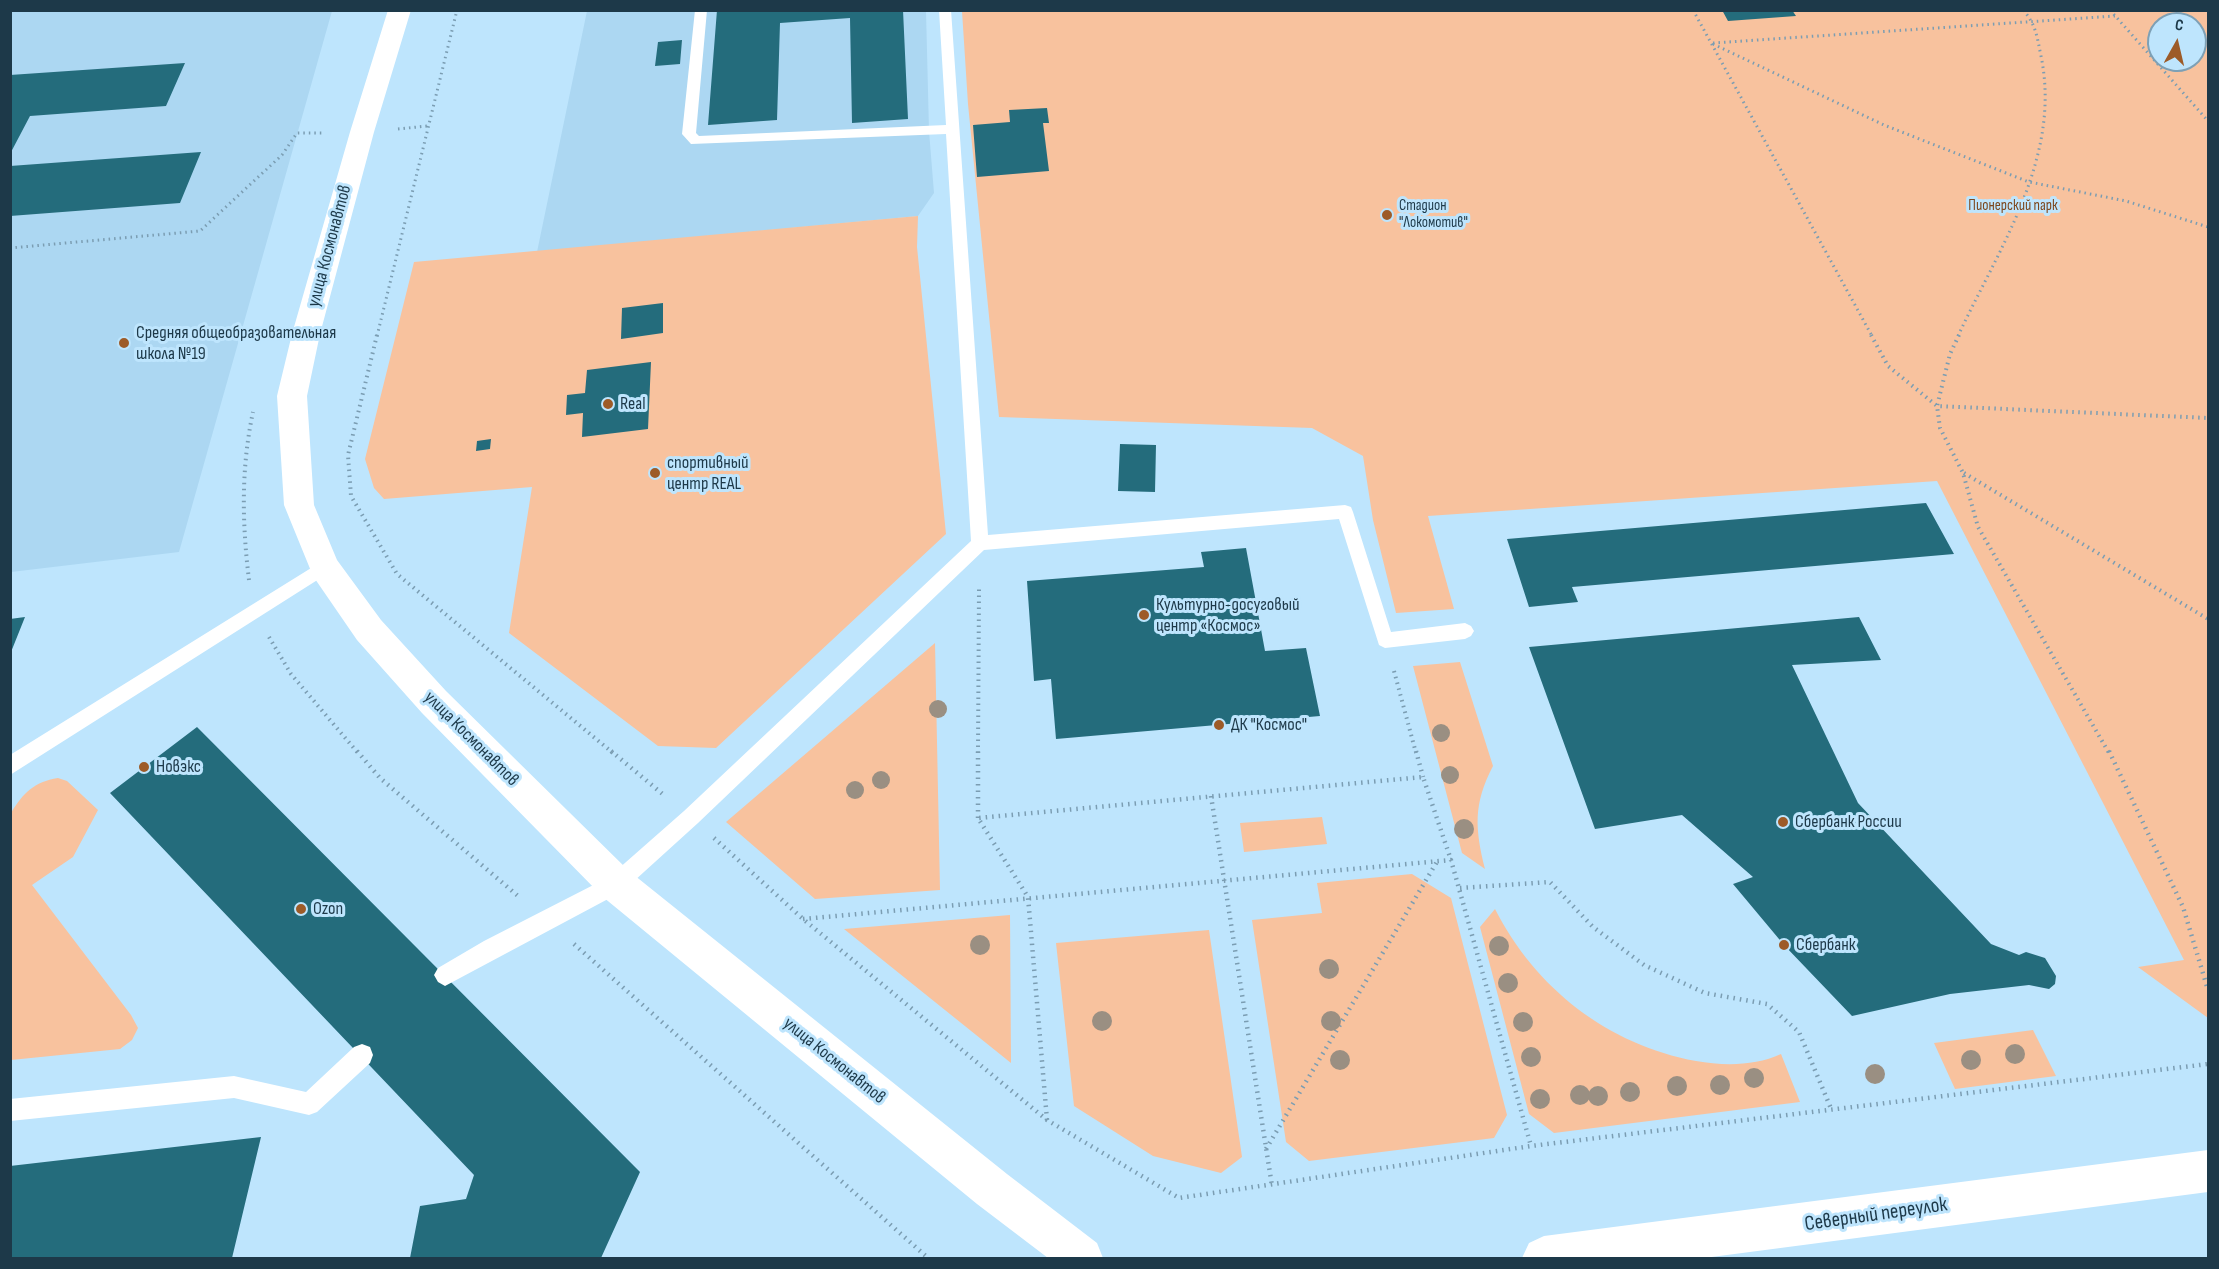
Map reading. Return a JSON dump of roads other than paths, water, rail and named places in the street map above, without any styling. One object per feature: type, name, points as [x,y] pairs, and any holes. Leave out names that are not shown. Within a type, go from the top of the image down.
[{"type":"street","name":"улица Космонавтов","points":[[400,10],[362,132],[306,334],[292,396],[299,505],[324,567],[369,630],[434,702],[616,884],[992,1189],[1082,1258]]},
{"type":"street","name":"Северный переулок","points":[[1544,1258],[2208,1171]]},
{"type":"lane","points":[[700,10],[688,134],[696,141],[951,129]]},
{"type":"lane","points":[[945,10],[951,129],[980,543]]},
{"type":"lane","points":[[445,975],[491,948],[616,884],[691,817],[980,543],[1345,512],[1385,640],[1465,631]]},
{"type":"lane","points":[[10,766],[324,567]]},
{"type":"lane","points":[[10,1110],[234,1087],[309,1104],[362,1055]]},
{"type":"place","name":"Стадион \"Локомотив\"","points":[[1387,215]]},
{"type":"place","name":"Средняя общеобразовательная школа №19","points":[[124,343]]},
{"type":"place","name":"Real","points":[[608,404]]},
{"type":"place","name":"спортивный центр REAL","points":[[655,473]]},
{"type":"place","name":"Культурно-досуговый центр «Космос»","points":[[1144,615]]},
{"type":"place","name":"ДК \"Космос\"","points":[[1219,725]]},
{"type":"place","name":"Новэкс","points":[[144,767]]},
{"type":"place","name":"Сбербанк России","points":[[1783,822]]},
{"type":"place","name":"Ozon","points":[[301,909]]},
{"type":"place","name":"Сбербанк","points":[[1784,945]]},
{"type":"park label","name":"Пионерский парк","points":[[2013,206]]}]
